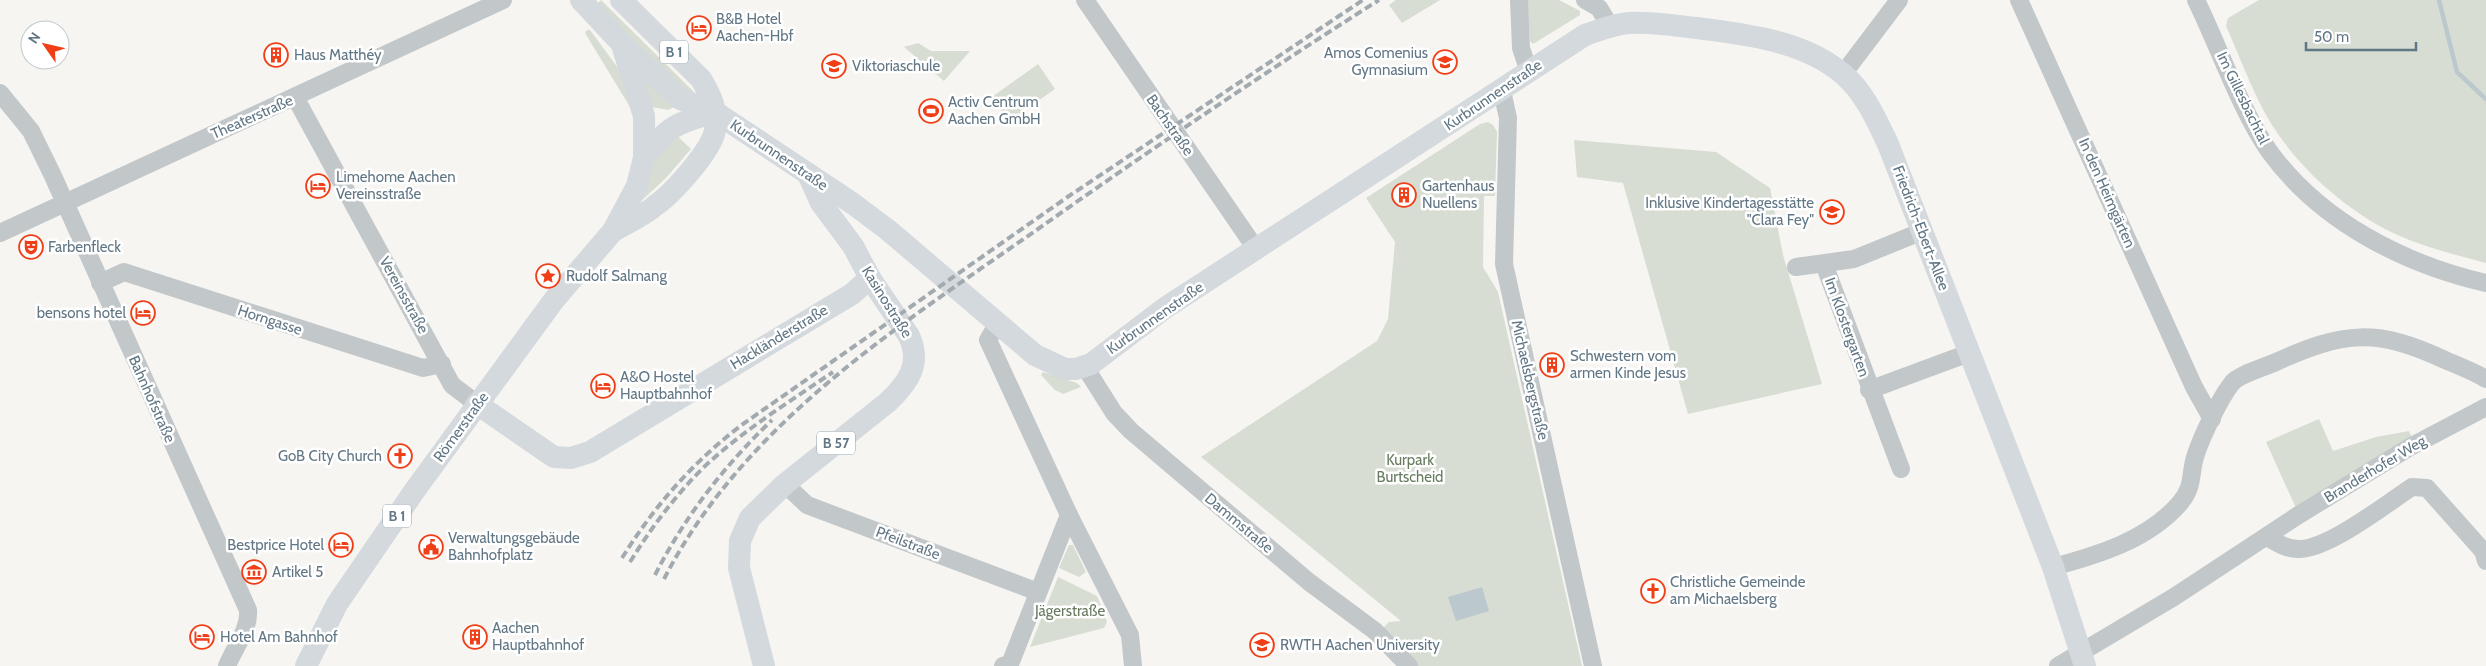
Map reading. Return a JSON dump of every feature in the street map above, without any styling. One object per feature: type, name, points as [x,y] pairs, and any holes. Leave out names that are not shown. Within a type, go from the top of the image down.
[{"type":"main road","name":"Kurbrunnenstraße","points":[[581,0],[622,44],[680,98],[715,112],[888,230],[1035,355],[1056,366],[1076,369],[1085,367],[1165,308],[1502,91],[1585,35],[1610,26]]},
{"type":"main road","name":"Kurbrunnenstraße","points":[[621,0],[701,79],[710,94],[715,112]]},
{"type":"main road","name":"Friedrich-Ebert-Allee","points":[[1610,26],[1649,22],[1748,35],[1784,43],[1814,56],[1843,74],[1866,100],[1875,116],[1923,231],[2053,567],[2084,659]]},
{"type":"main road","name":"B 1","points":[[622,44],[644,116],[644,158]]},
{"type":"main road","points":[[644,158],[655,144],[676,124],[715,112]]},
{"type":"main road","name":"Römerstraße","points":[[613,231],[656,206],[696,164],[706,151],[715,130],[715,112]]},
{"type":"main road","name":"Römerstraße","points":[[306,666],[322,631],[359,571],[477,404],[554,300],[613,231],[636,186],[644,158]]},
{"type":"main road","name":"Kasinostraße","points":[[764,666],[739,568],[740,541],[750,518],[785,484],[888,402],[904,387],[912,374],[915,362],[914,346],[870,278],[854,246],[821,203],[808,174]]},
{"type":"main road","name":"Hackländerstraße","points":[[554,457],[571,458],[590,452],[852,294],[870,278]]},
{"type":"main road","name":"Vereinsstraße","points":[[477,404],[554,457]]},
{"type":"street","name":"Theaterstraße","points":[[0,233],[503,0]]},
{"type":"street","name":"Bachstraße","points":[[1085,0],[1256,249]]},
{"type":"street","points":[[1519,0],[1521,48],[1529,72]]},
{"type":"street","points":[[1585,0],[1599,8],[1610,26]]},
{"type":"street","points":[[1843,74],[1899,0]]},
{"type":"street","name":"In den Heimgärten","points":[[2019,0],[2194,387],[2212,418]]},
{"type":"street","name":"Im Gillesbachtal","points":[[2196,0],[2249,116],[2269,150],[2292,180],[2320,205],[2387,248],[2450,274],[2486,283]]},
{"type":"street","name":"Michaelsbergstraße","points":[[1502,91],[1508,118],[1504,264],[1593,666]]},
{"type":"street","name":"Bahnhofstraße","points":[[0,93],[31,131],[65,202],[248,610],[249,619],[227,666]]},
{"type":"street","name":"Vereinsstraße","points":[[295,97],[452,385],[477,404]]},
{"type":"street","name":"Im Klostergarten","points":[[1796,268],[1854,259],[1923,231]]},
{"type":"street","name":"Im Klostergarten","points":[[1824,264],[1901,469]]},
{"type":"street","name":"Horngasse","points":[[100,283],[124,272],[423,368],[442,364]]},
{"type":"street","points":[[998,323],[988,340],[1069,515],[1130,635],[1133,666]]},
{"type":"street","points":[[2053,567],[2096,556],[2130,540],[2153,526],[2179,504],[2191,488],[2195,456],[2212,418],[2232,382],[2256,371],[2323,343],[2356,336],[2374,336],[2416,346],[2486,379]]},
{"type":"street","name":"Im Klostergarten","points":[[1870,390],[1969,353]]},
{"type":"street","name":"Dammstraße","points":[[1085,367],[1114,413],[1131,431],[1309,582],[1375,631],[1409,666]]},
{"type":"street","name":"Branderhofer Weg","points":[[2058,666],[2084,659],[2297,516],[2410,447],[2486,407]]},
{"type":"street","name":"Pfeilstraße","points":[[785,484],[807,504],[1038,592]]},
{"type":"street","points":[[2267,537],[2282,546],[2300,550],[2337,536],[2412,487],[2427,488],[2485,553]]},
{"type":"street","points":[[1006,665],[1069,515]]},
{"type":"green space","points":[[601,0],[693,91],[698,97],[694,101],[597,4]]},
{"type":"green space","points":[[1396,0],[1440,0],[1402,23],[1389,5]]},
{"type":"green space","points":[[1527,0],[1559,0],[1580,11],[1580,15],[1533,44],[1530,41]]},
{"type":"green space","points":[[2259,0],[2486,0],[2486,263],[2447,253],[2385,229],[2351,208],[2305,168],[2269,120],[2226,26],[2228,18]]},
{"type":"green space","points":[[587,30],[590,30],[618,68],[630,107],[585,33]]},
{"type":"green space","points":[[918,43],[931,51],[970,51],[944,81],[904,47]]},
{"type":"green space","points":[[1038,64],[1055,89],[1009,121],[992,97]]},
{"type":"green space","points":[[638,72],[675,106],[669,110],[651,107]]},
{"type":"green space","name":"Kurpark Burtscheid","points":[[1488,122],[1493,125],[1497,132],[1495,196],[1484,196],[1483,267],[1498,292],[1582,666],[1418,666],[1408,652],[1383,628],[1389,622],[1401,621],[1201,457],[1377,341],[1388,319],[1395,242],[1366,198],[1480,124]]},
{"type":"green space","points":[[675,134],[691,149],[666,178],[640,202],[654,155]]},
{"type":"green space","points":[[1574,140],[1716,152],[1770,188],[1783,255],[1822,384],[1688,414],[1623,183],[1577,177]]},
{"type":"green space","points":[[1043,372],[1077,383],[1081,387],[1063,394],[1055,390],[1041,375]]},
{"type":"green space","points":[[2319,419],[2333,451],[2376,437],[2409,431],[2413,440],[2296,508],[2266,442]]},
{"type":"green space","points":[[1069,545],[1073,545],[1086,572],[1079,577],[1059,568]]},
{"type":"green space","name":"Jägerstraße","points":[[1058,577],[1097,596],[1107,622],[1104,628],[1030,647]]},
{"type":"shaded area","points":[[1482,587],[1489,611],[1456,621],[1448,597]]},
{"type":"waterway","points":[[2439,0],[2457,72],[2486,99]]},
{"type":"railway","points":[[622,558],[648,520],[676,485],[708,453],[743,424],[1069,196],[1363,0]]},
{"type":"railway","points":[[664,579],[697,523],[737,472],[781,425],[829,382],[932,303],[1080,199],[1250,84],[1379,0]]},
{"type":"railway","points":[[630,562],[664,513],[703,468],[750,429],[833,372]]},
{"type":"railway","points":[[655,575],[679,532],[707,492],[738,455],[772,420]]},
{"type":"place","name":"B&B Hotel Aachen-Hbf","points":[[699,28]]},
{"type":"place","name":"Haus Matthéy","points":[[276,55]]},
{"type":"place","name":"Amos Comenius Gymnasium","points":[[1445,62]]},
{"type":"place","name":"Viktoriaschule","points":[[834,66]]},
{"type":"place","name":"Activ Centrum Aachen GmbH","points":[[931,111]]},
{"type":"place","name":"Limehome Aachen Vereinsstraße","points":[[318,186]]},
{"type":"place","name":"Gartenhaus Nuellens","points":[[1404,195]]},
{"type":"place","name":"Inklusive Kindertagesstätte \"Clara Fey\"","points":[[1832,212]]},
{"type":"place","name":"Farbenfleck","points":[[31,247]]},
{"type":"place","name":"Rudolf Salmang","points":[[548,276]]},
{"type":"place","name":"bensons hotel","points":[[143,313]]},
{"type":"place","name":"Schwestern vom armen Kinde Jesus","points":[[1552,365]]},
{"type":"place","name":"A&O Hostel Hauptbahnhof","points":[[603,386]]},
{"type":"place","name":"GoB City Church","points":[[400,456]]},
{"type":"place","name":"Bestprice Hotel","points":[[341,545]]},
{"type":"place","name":"Verwaltungsgebäude Bahnhofplatz","points":[[431,547]]},
{"type":"place","name":"Artikel 5","points":[[254,572]]},
{"type":"place","name":"Christliche Gemeinde am Michaelsberg","points":[[1653,591]]},
{"type":"place","name":"Hotel Am Bahnhof","points":[[202,637]]},
{"type":"place","name":"Aachen Hauptbahnhof","points":[[475,637]]},
{"type":"place","name":"RWTH Aachen University","points":[[1262,645]]}]
